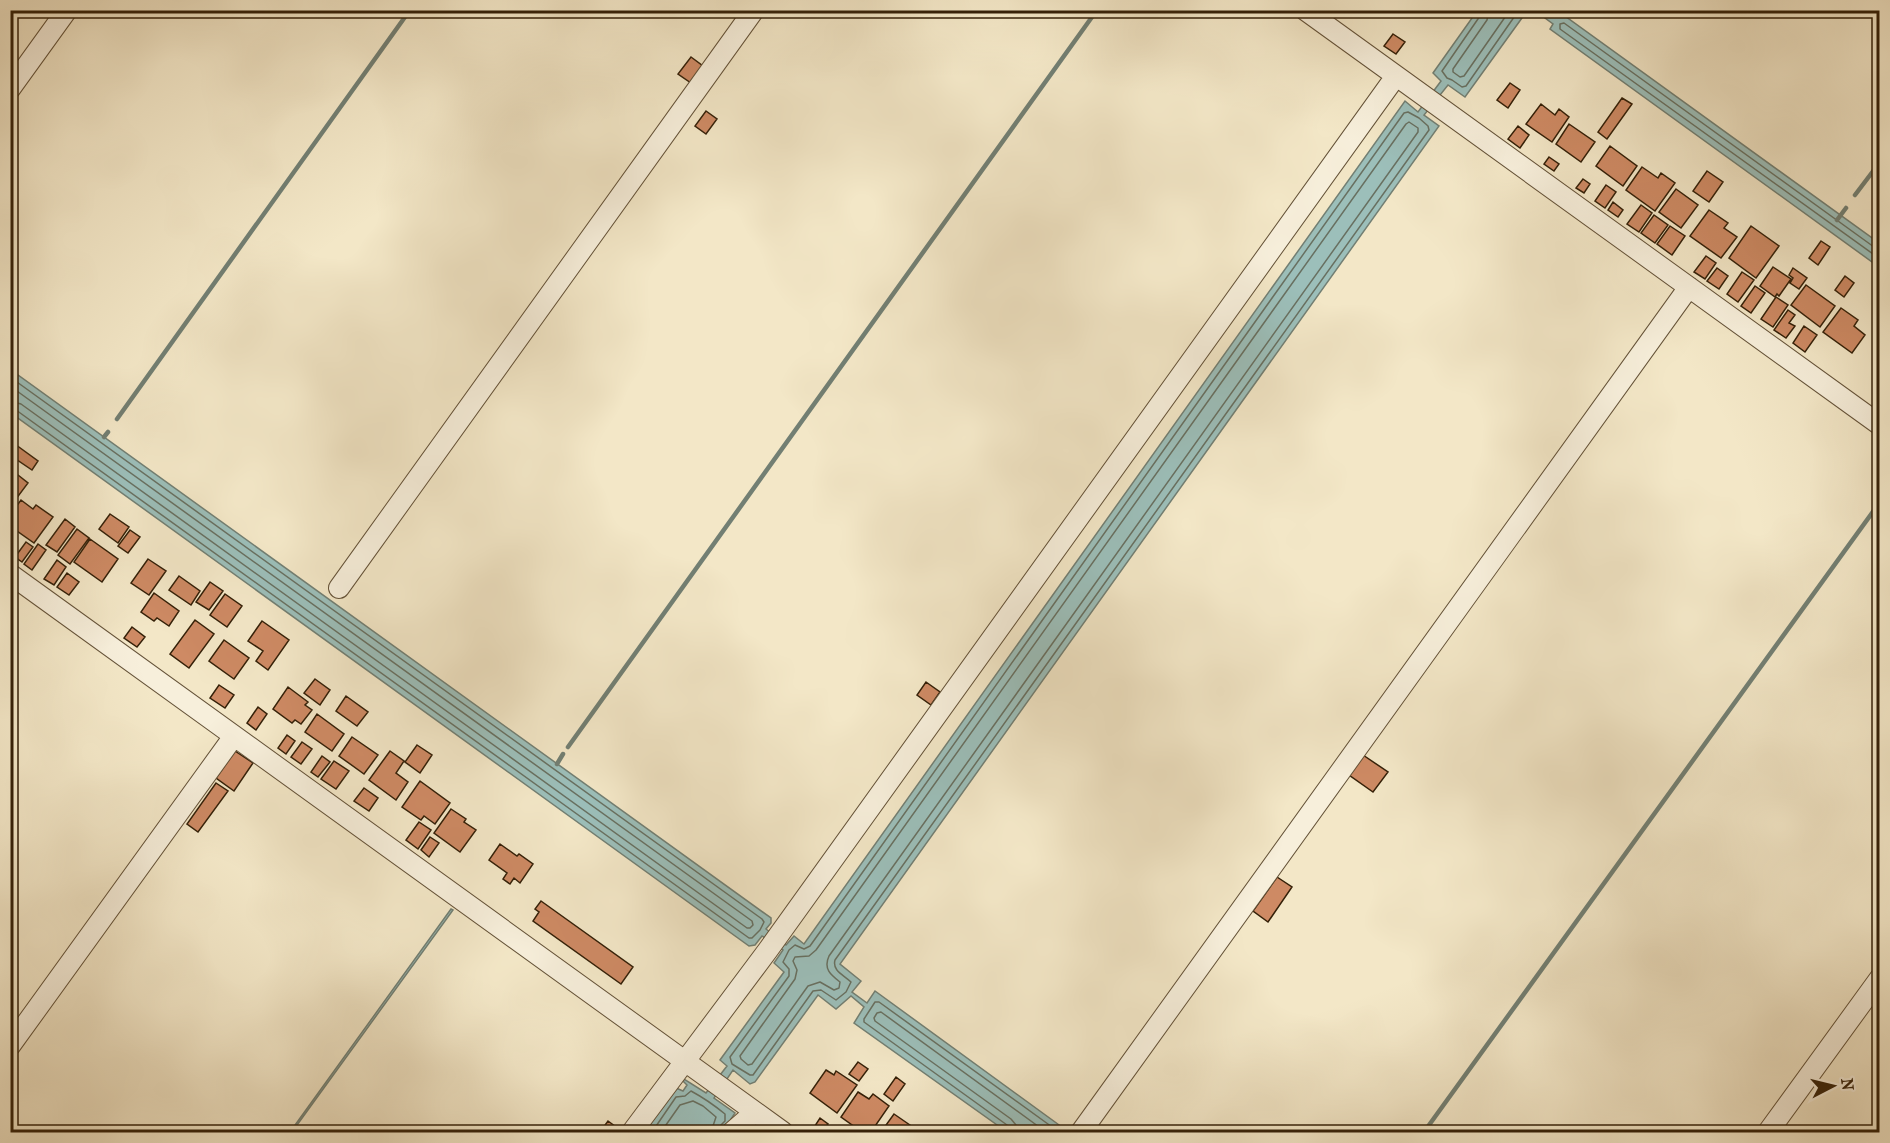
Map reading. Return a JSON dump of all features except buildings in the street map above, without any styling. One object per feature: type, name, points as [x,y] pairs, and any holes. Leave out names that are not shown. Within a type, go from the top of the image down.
[{"type":"street","points":[[10,89],[67,10]]},
{"type":"street","points":[[339,588],[754,10]]},
{"type":"street","points":[[1305,10],[1880,425]]},
{"type":"street","points":[[632,1132],[768,950],[1396,76]]},
{"type":"street","points":[[1081,1132],[1689,287]]},
{"type":"street","points":[[10,574],[783,1132]]},
{"type":"street","points":[[10,1046],[234,736]]},
{"type":"street","points":[[1768,1132],[1880,978]]},
{"type":"street","points":[[732,1132],[755,1112]]},
{"type":"water","points":[[1477,11],[1527,11],[1465,97],[1448,85],[1424,115],[1439,126],[840,964],[861,981],[852,992],[867,1003],[875,991],[1066,1130],[1064,1132],[1007,1132],[854,1023],[864,1007],[851,996],[836,1009],[818,995],[755,1082],[750,1084],[733,1070],[714,1098],[735,1113],[731,1119],[733,1123],[723,1132],[644,1132],[676,1088],[683,1091],[687,1085],[684,1079],[706,1093],[727,1066],[720,1060],[784,972],[774,963],[783,950],[762,936],[755,945],[749,946],[11,413],[11,370],[771,918],[771,923],[766,929],[786,945],[794,936],[804,944],[1405,101],[1418,112],[1441,81],[1433,73]]},
{"type":"water","points":[[1529,11],[1549,11],[1558,17],[1562,14],[1879,243],[1879,267],[1550,29],[1553,24],[1538,13],[1535,16]]},
{"type":"water","points":[[451,909],[453,910],[290,1132]]},
{"type":"waterway","points":[[117,419],[410,10]]},
{"type":"waterway","points":[[568,747],[1097,10]]},
{"type":"waterway","points":[[1855,195],[1880,162]]},
{"type":"waterway","points":[[1837,220],[1846,208]]},
{"type":"waterway","points":[[104,437],[108,432]]},
{"type":"waterway","points":[[1424,1132],[1880,502]]},
{"type":"waterway","points":[[557,764],[563,754]]}]
